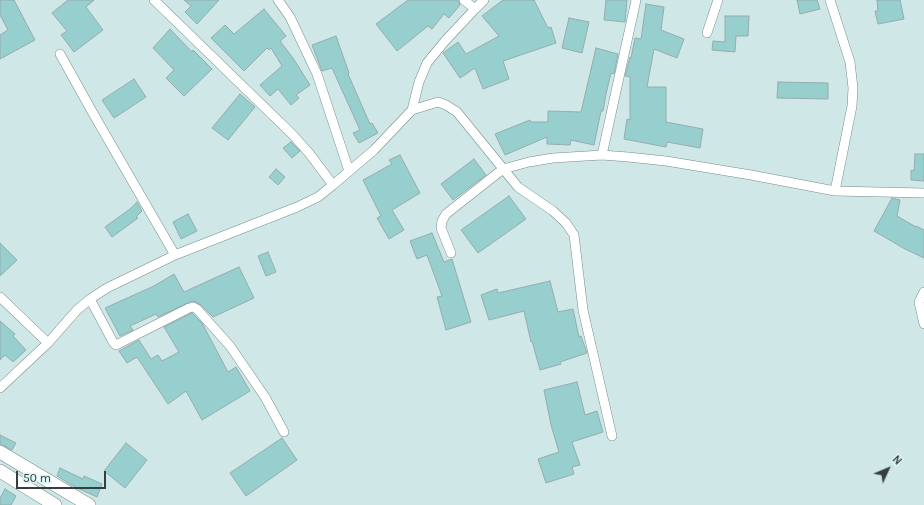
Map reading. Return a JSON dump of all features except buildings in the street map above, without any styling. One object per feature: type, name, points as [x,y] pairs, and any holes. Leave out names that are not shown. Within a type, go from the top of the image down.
[{"type":"main road","points":[[0,452],[89,505]]},
{"type":"main road","points":[[1,475],[55,505]]},
{"type":"street","points":[[154,0],[292,134],[309,153],[333,185]]},
{"type":"street","points":[[278,0],[290,17],[317,74],[349,171]]},
{"type":"street","points":[[464,0],[475,9]]},
{"type":"street","points":[[412,110],[419,82],[427,62],[484,0]]},
{"type":"street","points":[[602,155],[636,0]]},
{"type":"street","points":[[707,33],[718,0]]},
{"type":"street","points":[[830,0],[850,62],[853,88],[852,106],[835,191]]},
{"type":"street","points":[[60,54],[176,255]]},
{"type":"street","points":[[0,388],[48,343],[77,310],[90,299],[107,288],[176,255],[297,207],[318,197],[374,150],[412,110],[438,102],[446,104],[457,112],[518,187],[553,211],[566,223],[574,235],[582,310],[612,436]]},
{"type":"street","points":[[451,254],[441,228],[442,221],[446,214],[503,168],[553,158],[602,155],[666,161],[835,191],[924,193]]},
{"type":"street","points":[[924,292],[918,302],[924,324]]},
{"type":"street","points":[[0,297],[48,343]]},
{"type":"street","points":[[90,299],[116,345],[189,308],[193,307],[197,309],[230,346],[265,397],[284,432]]}]
